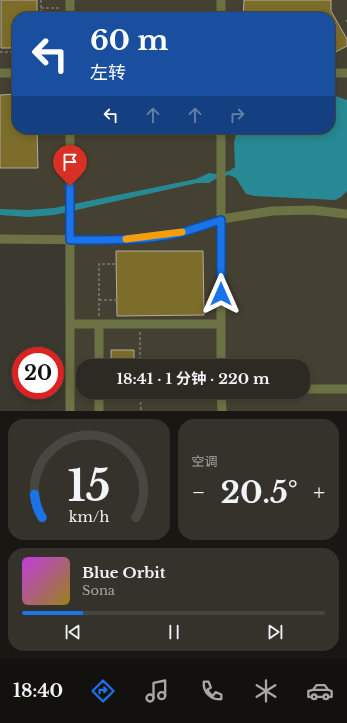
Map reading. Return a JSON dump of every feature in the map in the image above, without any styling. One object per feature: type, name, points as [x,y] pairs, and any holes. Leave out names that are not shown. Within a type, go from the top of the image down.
[{"type":"lane","points":[[221,0],[221,12]]},
{"type":"lane","points":[[0,73],[12,73]]},
{"type":"lane","points":[[335,73],[347,73]]},
{"type":"lane","points":[[70,134],[70,411]]},
{"type":"lane","points":[[221,134],[222,359]]},
{"type":"lane","points":[[0,239],[138,239],[180,233],[221,220],[272,211],[312,210],[347,214]]},
{"type":"lane","points":[[70,324],[222,324]]},
{"type":"lane","points":[[99,324],[99,359]]},
{"type":"lane","points":[[310,389],[347,389]]},
{"type":"lane","points":[[99,399],[99,411]]},
{"type":"lane","points":[[222,399],[222,411]]},
{"type":"path","points":[[41,0],[41,12]]},
{"type":"path","points":[[41,8],[70,8]]},
{"type":"path","points":[[0,52],[12,52]]},
{"type":"path","points":[[99,324],[99,264],[117,264]]},
{"type":"path","points":[[99,300],[117,300]]},
{"type":"path","points":[[140,324],[140,359]]},
{"type":"path","points":[[140,399],[141,411]]},
{"type":"shaded area","points":[[0,0],[347,0],[347,411],[66,411],[65,244],[0,244]]},
{"type":"water","points":[[335,96],[347,100],[347,191],[335,200],[255,196],[246,194],[236,178],[229,175],[217,178],[209,183],[197,183],[54,215],[28,217],[0,215],[0,209],[27,210],[54,208],[196,179],[209,173],[216,174],[229,171],[235,167],[234,143],[236,134],[335,134]]},
{"type":"building","points":[[1,0],[37,0],[37,12],[12,12],[12,48],[1,48]]},
{"type":"building","points":[[244,0],[331,0],[332,12],[243,12]]},
{"type":"building","points":[[335,18],[347,39],[347,46],[335,52]]},
{"type":"building","points":[[12,94],[12,134],[37,134],[38,168],[0,168],[0,95]]},
{"type":"building","points":[[116,251],[203,251],[204,315],[117,316]]},
{"type":"building","points":[[111,350],[134,350],[134,359],[111,359]]},
{"type":"slow traffic","points":[[126,239],[138,239],[182,232]]},
{"type":"route","points":[[70,186],[70,240],[138,239],[180,233],[221,220],[221,294]]}]
